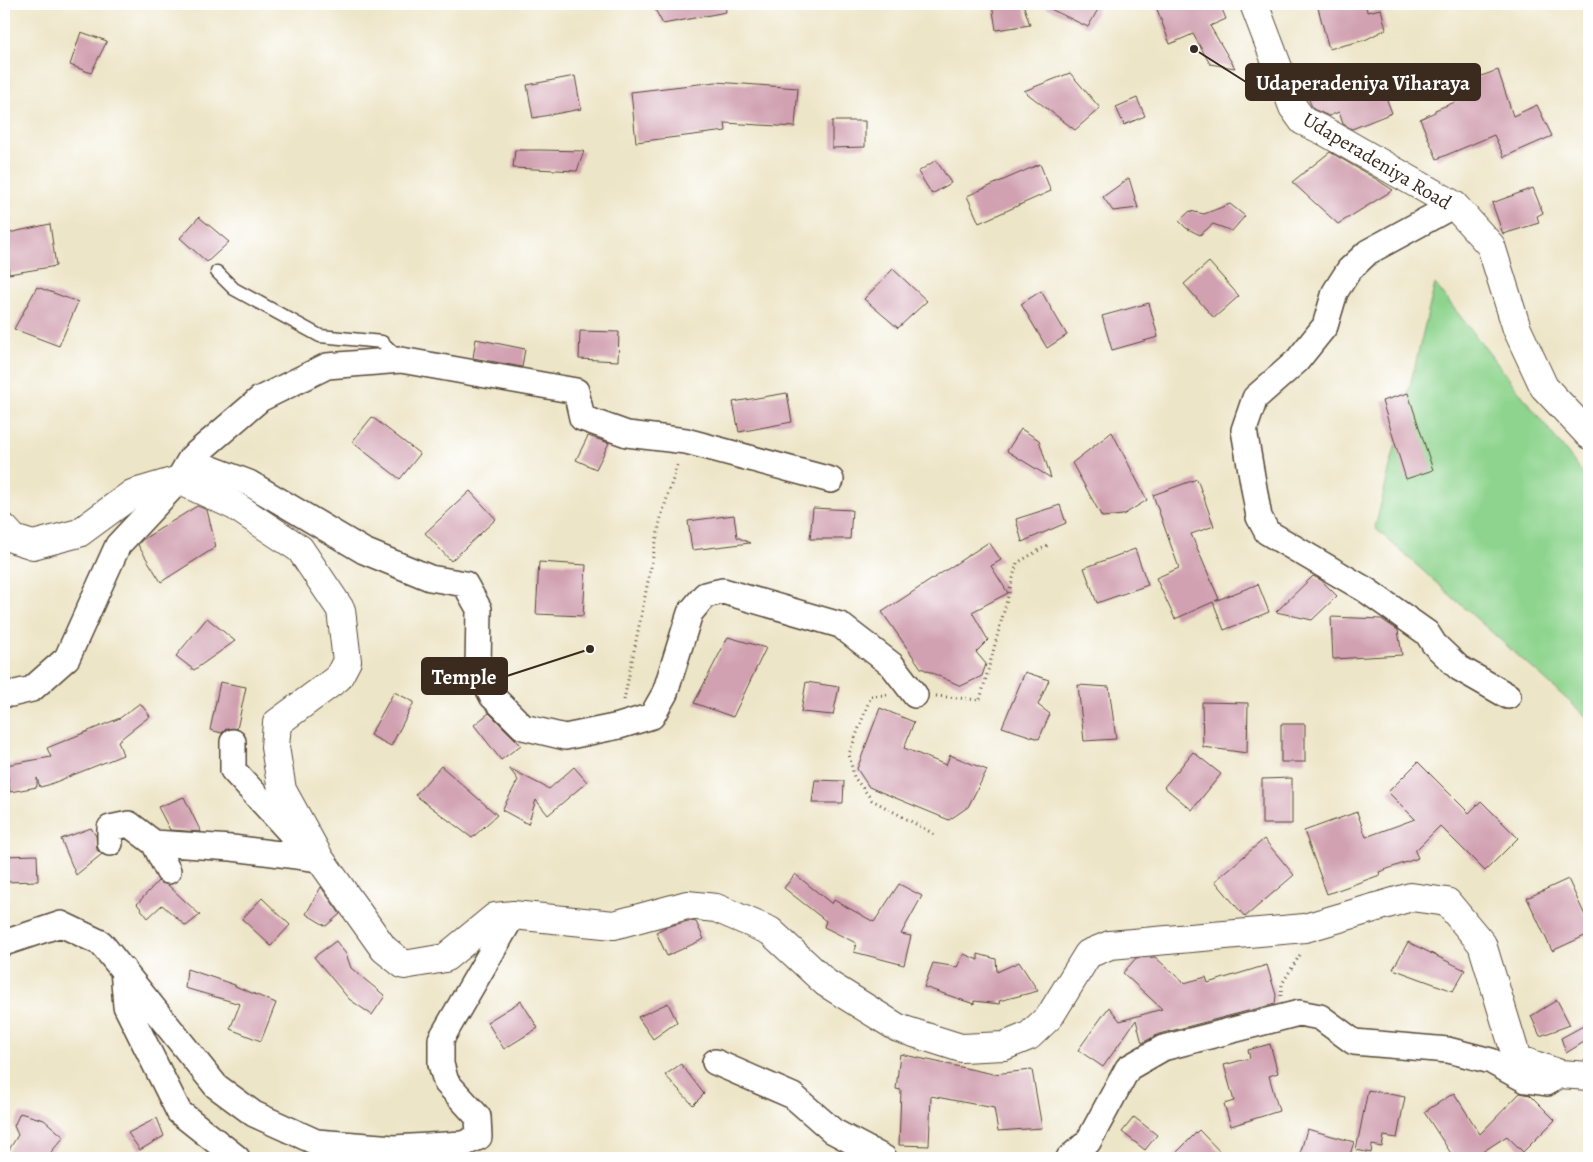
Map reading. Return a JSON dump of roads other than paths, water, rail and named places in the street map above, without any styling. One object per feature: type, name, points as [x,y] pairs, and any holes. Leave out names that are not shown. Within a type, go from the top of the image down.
[{"type":"street","name":"Udaperadeniya Road","points":[[1254,4],[1293,107],[1302,122],[1324,130],[1454,205],[1491,246],[1516,329],[1544,387],[1589,436]]},
{"type":"street","points":[[1454,205],[1368,252],[1349,270],[1335,292],[1325,326],[1297,361],[1255,398],[1244,430],[1259,517],[1267,532],[1366,590],[1427,634],[1434,644],[1460,668],[1508,696]]},
{"type":"street","points":[[179,480],[190,458],[260,399],[327,366],[401,360],[576,391],[582,418],[627,434],[686,441],[831,480]]},
{"type":"street","points":[[4,693],[11,694],[32,689],[66,658],[118,545],[179,480],[194,470],[207,467],[249,483],[364,551],[430,578],[465,584],[479,609],[478,668],[492,696],[523,727],[565,737],[619,726],[652,716],[665,693],[690,614],[705,595],[723,591],[840,625],[892,665],[915,695]]},
{"type":"street","points":[[4,528],[14,539],[33,545],[79,533],[132,494],[179,480],[235,506],[300,549],[342,610],[347,661],[338,678],[277,723],[275,747],[282,790],[317,859]]},
{"type":"street","points":[[234,742],[233,770],[317,859],[384,949],[404,965],[445,958],[495,917],[514,915],[614,925],[687,905],[716,908],[770,931],[826,983],[898,1028],[961,1048],[1004,1046],[1028,1036],[1050,1016],[1088,954],[1110,945],[1305,928],[1411,897],[1447,902],[1482,944],[1517,1059],[1560,1074],[1589,1076]]},
{"type":"street","points":[[110,843],[110,828],[129,824],[154,843],[168,871]]},
{"type":"street","points":[[154,843],[232,848],[317,859]]},
{"type":"street","points":[[4,943],[61,924],[102,943],[216,1086],[254,1114],[316,1142],[394,1148],[463,1144],[479,1137],[478,1117],[446,1082],[440,1064],[441,1039],[514,915]]},
{"type":"street","points":[[122,969],[126,1006],[179,1112],[237,1158]]},
{"type":"street","points":[[1069,1158],[1088,1142],[1128,1068],[1163,1048],[1299,1013],[1320,1017],[1354,1042],[1448,1050],[1491,1061],[1526,1080],[1548,1083],[1560,1074]]},
{"type":"street","points":[[715,1062],[793,1096],[833,1131],[884,1158]]},
{"type":"lane","points":[[217,272],[234,289],[320,336],[382,342],[401,360]]},
{"type":"place","name":"Udaperadeniya Viharaya","points":[[1194,49]]},
{"type":"place","name":"Temple","points":[[590,649]]}]
